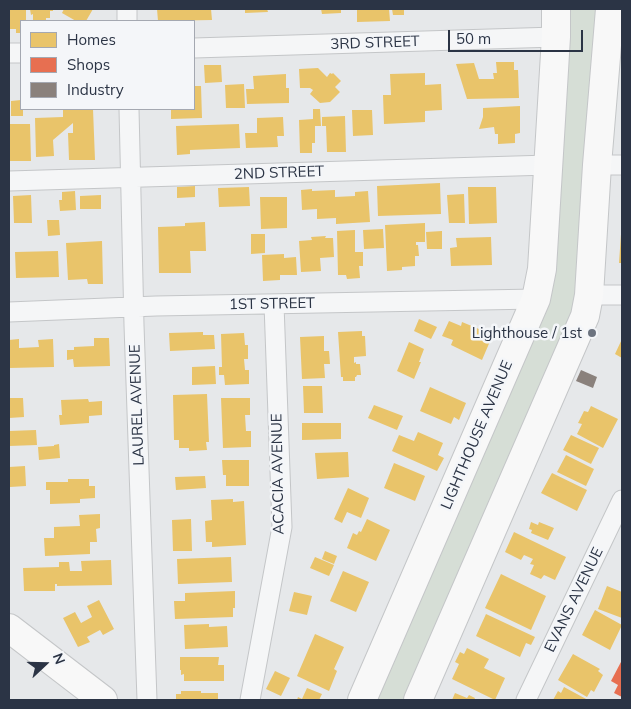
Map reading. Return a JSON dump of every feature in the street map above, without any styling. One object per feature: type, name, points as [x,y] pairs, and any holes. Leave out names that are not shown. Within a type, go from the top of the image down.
[{"type":"main road","name":"LIGHTHOUSE AVENUE","points":[[362,700],[536,299],[542,269],[556,38],[556,9]]},
{"type":"main road","points":[[418,700],[585,316],[610,165],[615,38],[610,9]]},
{"type":"main road","points":[[9,628],[102,700]]},
{"type":"street","name":"3RD STREET","points":[[195,48],[556,38]]},
{"type":"street","name":"LAUREL AVENUE","points":[[129,110],[147,700]]},
{"type":"street","name":"2ND STREET","points":[[9,181],[548,165]]},
{"type":"street","points":[[589,296],[622,295]]},
{"type":"street","name":"1ST STREET","points":[[9,312],[134,307],[536,299]]},
{"type":"street","name":"ACACIA AVENUE","points":[[250,700],[282,527],[274,304]]},
{"type":"street","name":"EVANS AVENUE","points":[[526,700],[620,512]]},
{"type":"shaded area","points":[[567,9],[601,9],[577,310],[408,700],[372,700],[543,310]]},
{"type":"building: Homes","points":[[9,9],[26,9],[26,20],[20,20],[20,33],[16,33],[16,29],[9,29]]},
{"type":"building: Homes","points":[[30,9],[53,9],[53,11],[50,11],[50,18],[46,18],[46,20],[33,20],[33,14],[31,15]]},
{"type":"building: Homes","points":[[64,9],[93,9],[87,20],[74,20],[62,13]]},
{"type":"building: Homes","points":[[157,9],[211,9],[212,20],[158,20]]},
{"type":"building: Homes","points":[[245,9],[267,9],[268,12],[245,13]]},
{"type":"building: Homes","points":[[321,9],[341,9],[341,13],[322,14]]},
{"type":"building: Homes","points":[[357,9],[389,9],[390,21],[357,22]]},
{"type":"building: Homes","points":[[392,9],[404,9],[404,15],[393,15]]},
{"type":"building: Homes","points":[[496,62],[514,62],[514,70],[518,70],[519,98],[467,99],[456,64],[474,63],[479,79],[494,79],[493,73],[497,73]]},
{"type":"building: Homes","points":[[204,65],[221,65],[222,82],[205,83]]},
{"type":"building: Homes","points":[[318,68],[327,77],[330,73],[333,73],[341,81],[335,87],[340,92],[330,102],[320,103],[310,94],[313,90],[310,88],[300,88],[299,69]]},
{"type":"building: Homes","points":[[425,73],[425,85],[441,84],[442,110],[425,111],[425,122],[384,124],[383,95],[391,95],[390,74]]},
{"type":"building: Homes","points":[[286,74],[286,88],[289,88],[289,103],[247,104],[246,89],[254,89],[253,76]]},
{"type":"building: Homes","points":[[244,84],[245,108],[226,108],[225,85]]},
{"type":"building: Homes","points":[[195,86],[201,86],[202,118],[171,119],[171,110],[195,110]]},
{"type":"building: Homes","points":[[20,100],[20,110],[23,110],[23,116],[11,116],[11,101]]},
{"type":"building: Homes","points":[[520,106],[520,133],[515,134],[515,143],[498,144],[498,134],[495,134],[494,127],[479,129],[483,117],[483,108]]},
{"type":"building: Homes","points":[[313,109],[320,109],[321,126],[315,126],[315,143],[312,143],[312,153],[300,153],[299,120],[313,119]]},
{"type":"building: Homes","points":[[63,110],[93,110],[95,160],[69,160],[68,133],[73,133],[73,123],[53,140],[54,156],[36,157],[35,118],[63,117]]},
{"type":"building: Homes","points":[[352,110],[372,110],[373,135],[353,136]]},
{"type":"building: Homes","points":[[345,116],[346,152],[327,152],[326,126],[322,126],[322,117]]},
{"type":"building: Homes","points":[[283,117],[284,136],[277,136],[278,147],[246,148],[245,133],[257,133],[257,118]]},
{"type":"building: Homes","points":[[9,124],[30,124],[31,161],[9,161]]},
{"type":"building: Homes","points":[[239,124],[240,148],[190,150],[190,154],[177,155],[176,126]]},
{"type":"building: Homes","points":[[440,183],[441,214],[378,216],[377,186]]},
{"type":"building: Homes","points":[[195,186],[195,197],[177,198],[177,187]]},
{"type":"building: Homes","points":[[249,187],[250,206],[219,207],[218,188]]},
{"type":"building: Homes","points":[[468,187],[496,187],[497,223],[469,224]]},
{"type":"building: Homes","points":[[312,189],[312,191],[335,190],[335,197],[355,196],[355,192],[368,191],[370,222],[336,224],[336,218],[317,219],[317,209],[302,210],[301,190]]},
{"type":"building: Homes","points":[[75,191],[76,210],[60,211],[59,200],[62,200],[62,192]]},
{"type":"building: Homes","points":[[464,194],[465,223],[449,223],[447,195]]},
{"type":"building: Homes","points":[[31,195],[32,223],[14,223],[13,196]]},
{"type":"building: Homes","points":[[101,195],[101,209],[80,209],[80,196]]},
{"type":"building: Homes","points":[[260,197],[287,197],[287,228],[261,229]]},
{"type":"building: Homes","points":[[47,220],[59,220],[60,235],[48,236]]},
{"type":"building: Homes","points":[[205,222],[206,251],[190,251],[191,273],[159,273],[158,227],[185,226],[185,223]]},
{"type":"building: Homes","points":[[425,223],[425,242],[416,242],[419,256],[415,256],[415,266],[402,267],[402,270],[387,271],[385,225]]},
{"type":"building: Homes","points":[[383,229],[384,248],[364,249],[363,230]]},
{"type":"building: Homes","points":[[355,230],[355,252],[363,252],[363,266],[359,266],[360,278],[347,279],[346,275],[338,275],[337,231]]},
{"type":"building: Homes","points":[[442,231],[442,249],[427,249],[426,232]]},
{"type":"building: Homes","points":[[251,234],[265,234],[265,253],[251,254]]},
{"type":"building: Homes","points":[[621,234],[622,263],[619,263]]},
{"type":"building: Homes","points":[[326,236],[325,238],[333,238],[334,257],[320,258],[321,271],[301,272],[299,241],[312,240],[311,237]]},
{"type":"building: Homes","points":[[491,237],[492,265],[451,266],[450,248],[457,247],[456,238]]},
{"type":"building: Homes","points":[[102,241],[103,284],[88,284],[87,279],[68,280],[66,243]]},
{"type":"building: Homes","points":[[58,251],[59,277],[16,278],[15,252]]},
{"type":"building: Homes","points":[[284,254],[284,258],[296,257],[297,275],[280,275],[280,280],[263,281],[262,255]]},
{"type":"building: Homes","points":[[419,319],[437,327],[431,339],[414,331]]},
{"type":"building: Homes","points":[[449,321],[461,326],[462,322],[479,329],[480,326],[494,332],[482,360],[451,345],[453,340],[442,336]]},
{"type":"building: Homes","points":[[362,331],[362,336],[365,336],[366,356],[354,357],[354,363],[360,364],[361,375],[355,377],[355,381],[343,381],[343,377],[341,377],[338,332]]},
{"type":"building: Homes","points":[[203,332],[203,335],[214,335],[215,349],[170,351],[169,333]]},
{"type":"building: Homes","points":[[244,333],[245,345],[248,345],[248,359],[244,359],[245,370],[249,370],[249,384],[225,385],[224,375],[219,375],[219,367],[222,367],[221,334]]},
{"type":"building: Homes","points":[[324,336],[324,351],[329,351],[330,364],[324,364],[325,378],[302,379],[300,337]]},
{"type":"building: Homes","points":[[94,338],[109,338],[110,366],[74,367],[73,359],[67,360],[67,350],[74,350],[74,347],[94,346]]},
{"type":"building: Homes","points":[[19,339],[19,348],[39,347],[38,340],[53,339],[54,367],[9,368],[9,340]]},
{"type":"building: Homes","points":[[622,339],[622,358],[615,354]]},
{"type":"building: Homes","points":[[409,342],[424,349],[414,379],[397,371]]},
{"type":"building: Homes","points":[[215,366],[216,384],[192,385],[192,367]]},
{"type":"building: Homes","points":[[303,386],[322,386],[323,413],[304,413]]},
{"type":"building: Homes","points":[[430,387],[466,403],[459,420],[454,417],[451,424],[420,411]]},
{"type":"building: Homes","points":[[207,394],[209,442],[206,442],[207,450],[189,451],[189,448],[179,448],[179,440],[174,440],[173,395]]},
{"type":"building: Homes","points":[[9,398],[23,398],[24,417],[9,418]]},
{"type":"building: Homes","points":[[221,398],[250,398],[250,415],[245,415],[246,431],[251,431],[251,447],[223,448]]},
{"type":"building: Homes","points":[[88,399],[89,402],[102,401],[102,415],[89,416],[89,423],[60,425],[59,415],[62,415],[61,400]]},
{"type":"building: Homes","points":[[374,405],[403,416],[397,430],[368,418]]},
{"type":"building: Homes","points":[[591,406],[618,419],[603,448],[577,434],[582,424],[578,423],[584,411],[588,412]]},
{"type":"building: Homes","points":[[302,423],[341,423],[341,439],[302,440]]},
{"type":"building: Homes","points":[[36,430],[37,445],[9,446],[9,431]]},
{"type":"building: Homes","points":[[418,432],[443,443],[438,455],[444,458],[437,471],[392,451],[399,435],[414,441]]},
{"type":"building: Homes","points":[[571,435],[599,448],[591,464],[563,450]]},
{"type":"building: Homes","points":[[59,444],[60,458],[39,460],[38,447]]},
{"type":"building: Homes","points":[[348,452],[349,477],[317,479],[315,453]]},
{"type":"building: Homes","points":[[566,455],[594,469],[586,486],[557,472]]},
{"type":"building: Homes","points":[[222,460],[249,460],[249,486],[226,486],[226,475],[223,475]]},
{"type":"building: Homes","points":[[394,463],[425,476],[415,501],[384,488]]},
{"type":"building: Homes","points":[[25,466],[26,486],[10,487],[9,467]]},
{"type":"building: Homes","points":[[552,473],[587,490],[577,511],[541,493]]},
{"type":"building: Homes","points":[[205,476],[206,488],[176,490],[175,477]]},
{"type":"building: Homes","points":[[68,479],[89,479],[89,486],[95,486],[95,498],[80,499],[80,503],[50,504],[50,490],[46,490],[46,482],[68,482]]},
{"type":"building: Homes","points":[[348,488],[369,498],[361,518],[347,512],[342,523],[334,519]]},
{"type":"building: Homes","points":[[233,499],[233,502],[244,501],[246,545],[212,547],[212,542],[206,542],[205,521],[212,520],[211,500]]},
{"type":"building: Homes","points":[[100,514],[100,528],[96,529],[97,542],[90,542],[90,554],[45,556],[44,538],[54,538],[54,527],[80,526],[79,515]]},
{"type":"building: Homes","points":[[191,519],[192,551],[173,551],[172,520]]},
{"type":"building: Homes","points":[[367,519],[390,530],[376,561],[347,548],[353,533],[357,535],[359,531],[361,532]]},
{"type":"building: Homes","points":[[531,522],[538,525],[539,522],[554,528],[548,540],[531,533],[532,530],[529,529]]},
{"type":"building: Homes","points":[[514,532],[566,557],[555,580],[544,575],[541,579],[530,574],[534,565],[530,564],[533,559],[524,555],[521,560],[505,552]]},
{"type":"building: Homes","points":[[325,551],[337,556],[334,564],[322,559]]},
{"type":"building: Homes","points":[[231,557],[232,582],[178,584],[177,559]]},
{"type":"building: Homes","points":[[315,557],[334,565],[329,576],[310,568]]},
{"type":"building: Homes","points":[[111,560],[112,585],[57,586],[55,584],[55,591],[24,591],[23,568],[59,567],[59,562],[69,562],[70,571],[82,571],[81,561]]},
{"type":"building: Homes","points":[[343,571],[369,582],[356,612],[330,601]]},
{"type":"building: Homes","points":[[501,574],[546,596],[531,630],[485,608]]},
{"type":"building: Homes","points":[[607,586],[622,592],[622,618],[598,609]]},
{"type":"building: Homes","points":[[235,591],[233,617],[175,619],[174,601],[185,601],[185,593]]},
{"type":"building: Homes","points":[[294,592],[312,596],[307,615],[289,611]]},
{"type":"building: Homes","points":[[99,600],[114,629],[103,635],[100,630],[87,637],[90,642],[78,647],[63,618],[75,612],[81,623],[92,617],[87,606]]},
{"type":"building: Homes","points":[[595,610],[622,625],[610,650],[582,635]]},
{"type":"building: Homes","points":[[486,614],[535,637],[531,645],[526,643],[520,657],[476,636]]},
{"type":"building: Homes","points":[[209,624],[209,627],[227,626],[228,647],[185,649],[184,625]]},
{"type":"building: Homes","points":[[315,634],[344,647],[334,669],[337,671],[329,691],[297,676]]},
{"type":"building: Homes","points":[[467,648],[489,659],[484,668],[505,678],[495,700],[452,679],[459,664],[455,662],[460,652],[464,654]]},
{"type":"building: Homes","points":[[573,654],[600,669],[598,671],[603,675],[594,692],[591,690],[587,697],[558,680]]},
{"type":"building: Homes","points":[[180,657],[219,657],[218,665],[224,665],[224,681],[184,681],[184,674],[181,675],[180,670]]},
{"type":"building: Homes","points":[[275,671],[290,678],[281,696],[266,689]]},
{"type":"building: Homes","points":[[564,687],[588,700],[553,700],[558,691],[561,693]]},
{"type":"building: Homes","points":[[307,688],[322,694],[319,700],[297,700],[298,697],[302,699]]},
{"type":"building: Homes","points":[[181,691],[218,693],[218,700],[176,700],[176,694],[181,694]]},
{"type":"building: Homes","points":[[455,693],[467,698],[469,695],[475,698],[474,700],[452,700]]},
{"type":"building: Shops","points":[[622,660],[622,697],[614,693],[618,685],[611,681]]},
{"type":"building: Industry","points":[[581,370],[597,377],[593,388],[576,381]]},
{"type":"place","name":"Lighthouse / 1st","points":[[592,333]]}]
